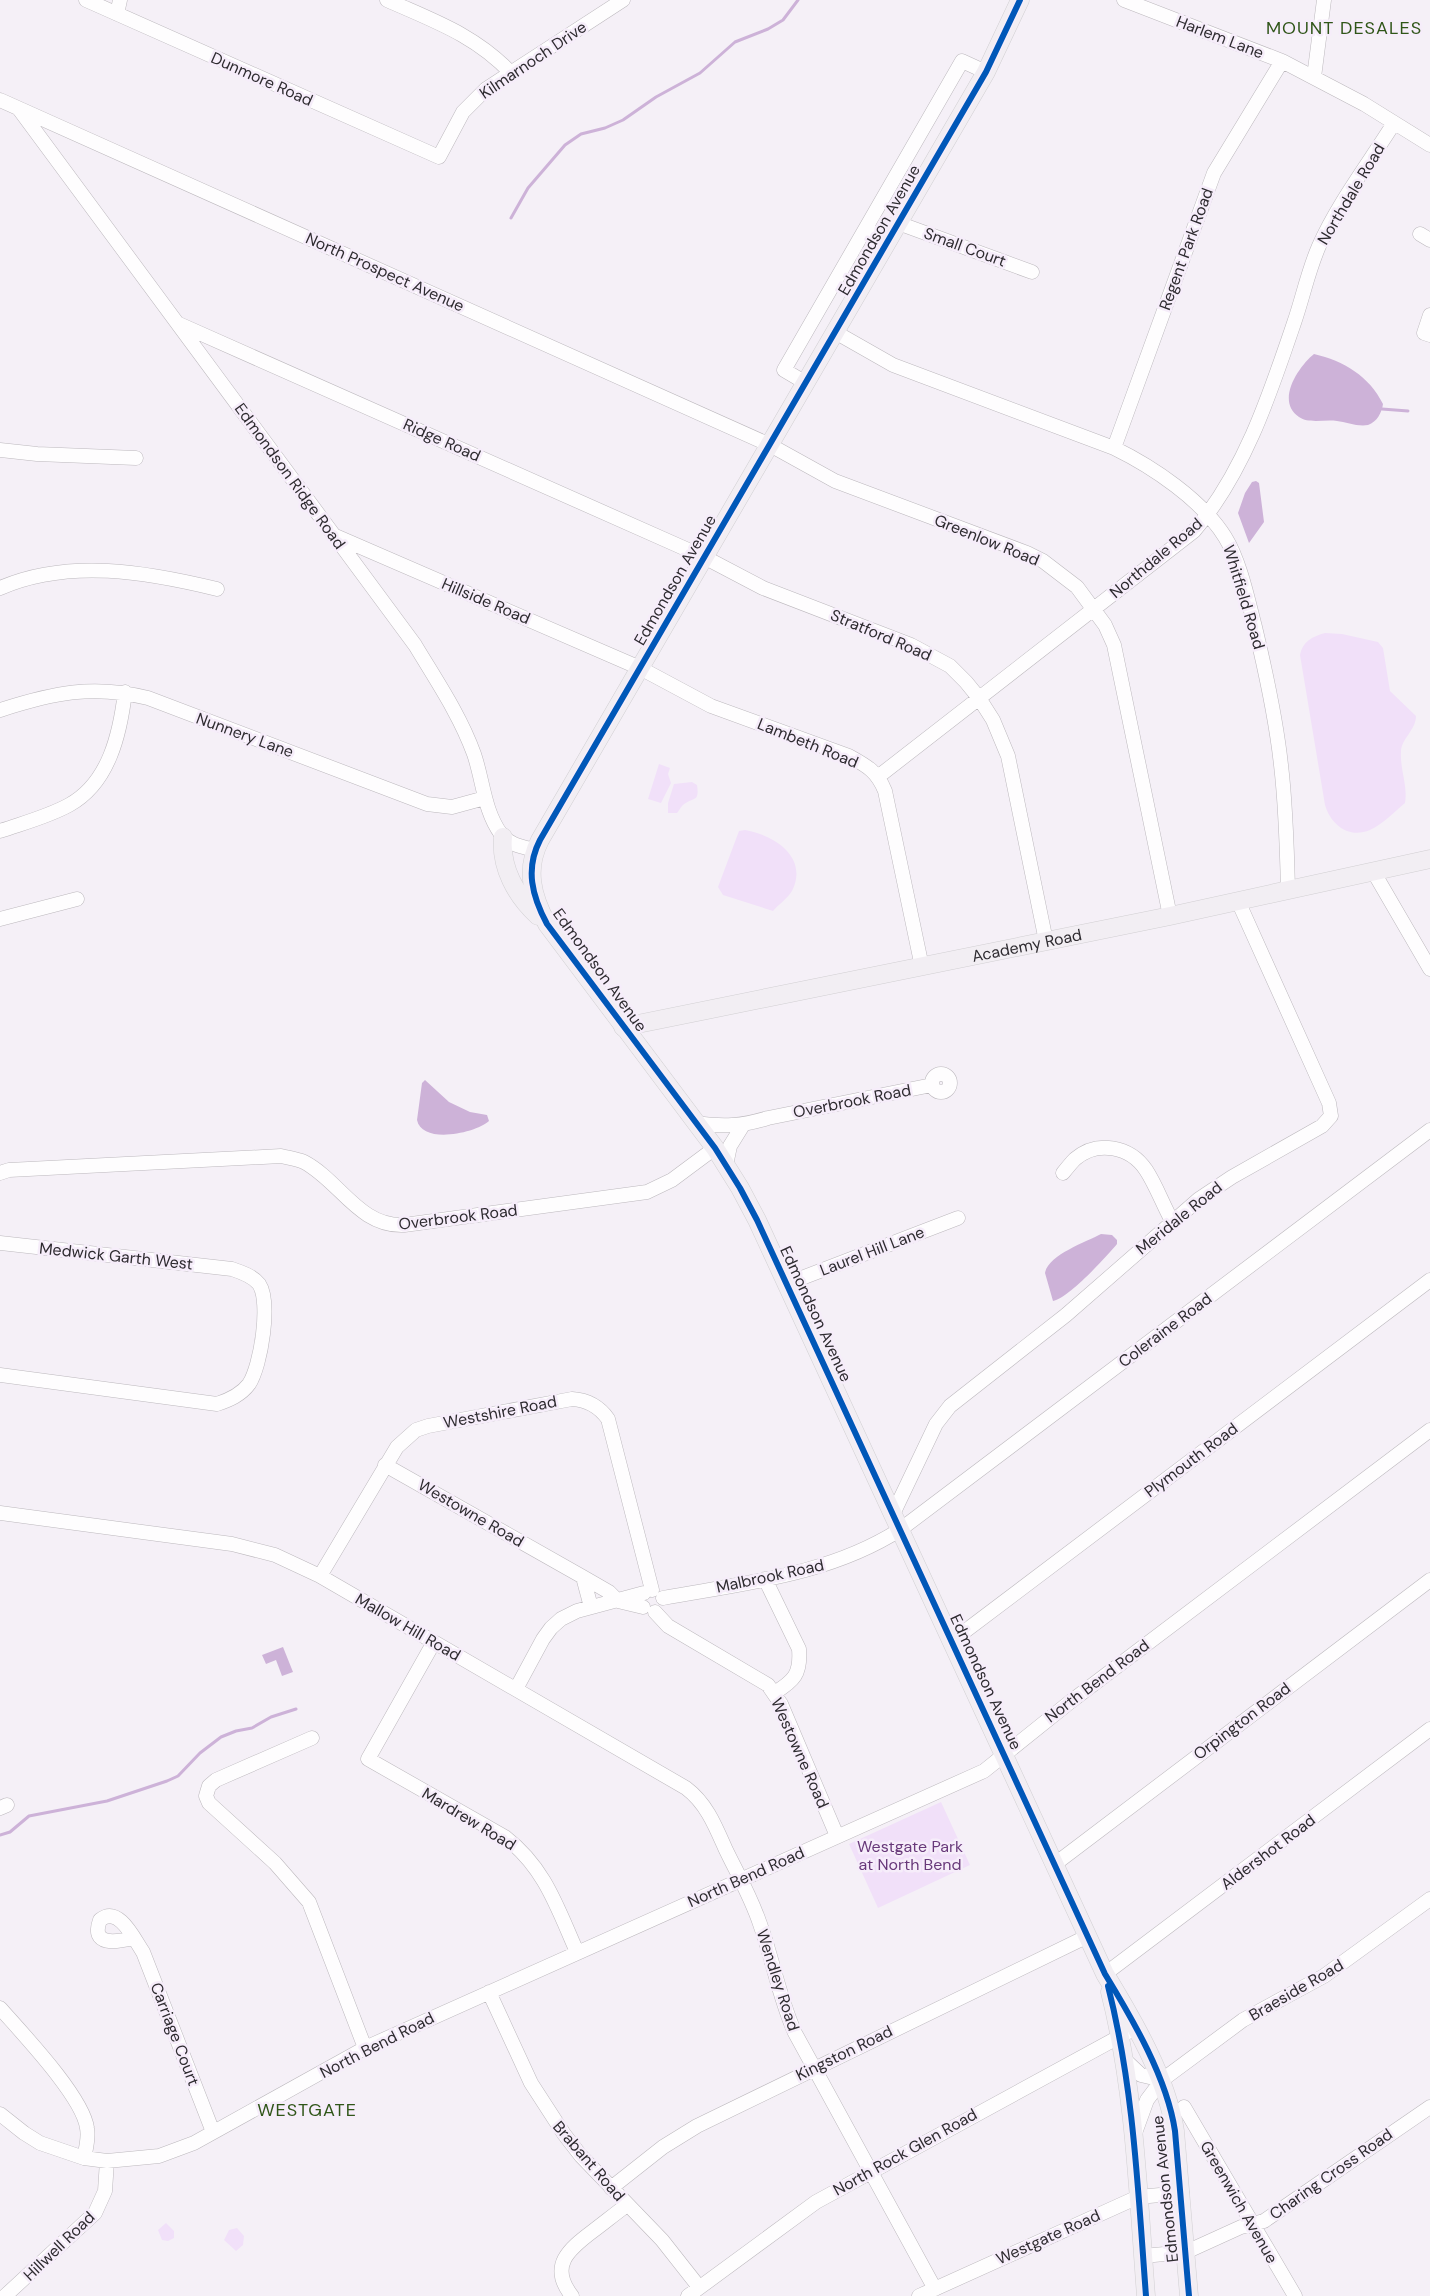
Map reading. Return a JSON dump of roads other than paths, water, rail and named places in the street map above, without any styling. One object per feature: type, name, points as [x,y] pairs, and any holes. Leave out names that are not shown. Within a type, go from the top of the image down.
[{"type":"main road","name":"Edmondson Avenue","points":[[1020,0],[986,72],[535,850],[532,862],[532,883],[539,909],[547,924],[623,1028],[715,1148],[757,1220],[1088,1936],[1128,2032],[1162,2080],[1172,2112],[1182,2193],[1189,2296]]},
{"type":"main road","points":[[503,837],[502,849],[505,866],[529,907],[547,924]]},
{"type":"main road","name":"Academy Road","points":[[623,1028],[1170,916],[1430,860]]},
{"type":"main road","name":"Edmondson Avenue","points":[[1128,2032],[1124,2059],[1134,2133],[1146,2296]]},
{"type":"street","name":"Dunmore Road","points":[[86,0],[439,157]]},
{"type":"street","points":[[117,14],[120,0]]},
{"type":"street","points":[[387,0],[466,35],[494,55],[511,73]]},
{"type":"street","name":"Kilmarnoch Drive","points":[[439,157],[463,112],[486,89],[623,0]]},
{"type":"street","name":"Harlem Lane","points":[[1124,0],[1282,61],[1364,104],[1430,145]]},
{"type":"street","points":[[1314,77],[1324,0]]},
{"type":"street","points":[[806,383],[784,370],[962,61],[986,72]]},
{"type":"street","name":"Regent Park Road","points":[[1114,448],[1214,173],[1282,61]]},
{"type":"street","name":"North Prospect Avenue","points":[[0,100],[770,445]]},
{"type":"street","name":"Edmondson Ridge Road","points":[[18,108],[415,645],[456,715],[474,754],[485,798],[499,832],[503,837]]},
{"type":"street","name":"Northdale Road","points":[[879,776],[1194,531],[1208,515],[1221,496],[1251,434],[1294,321],[1319,247],[1330,225],[1394,123]]},
{"type":"street","name":"Small Court","points":[[898,223],[1032,272]]},
{"type":"street","points":[[866,228],[888,241]]},
{"type":"street","points":[[1430,315],[1424,333],[1430,335]]},
{"type":"street","name":"Ridge Road","points":[[179,324],[704,557]]},
{"type":"street","name":"Whitfield Road","points":[[835,332],[893,366],[1114,448],[1134,458],[1158,474],[1208,515],[1226,538],[1238,569],[1251,611],[1274,711],[1286,818],[1288,890]]},
{"type":"street","name":"Greenlow Road","points":[[770,445],[836,481],[1035,557],[1060,573],[1077,587],[1094,608],[1111,639],[1120,672],[1170,916]]},
{"type":"street","points":[[0,450],[37,454],[136,458]]},
{"type":"street","name":"Hillside Road","points":[[333,534],[640,668]]},
{"type":"street","name":"Stratford Road","points":[[704,557],[763,588],[931,654],[950,666],[979,698],[998,728],[1008,756],[1046,941]]},
{"type":"street","points":[[0,588],[29,579],[96,570],[140,573],[217,589]]},
{"type":"street","name":"Lambeth Road","points":[[640,668],[711,706],[849,756],[879,776],[890,810],[922,967]]},
{"type":"street","name":"Nunnery Lane","points":[[0,710],[68,692],[94,690],[125,692],[427,804],[452,807],[485,798]]},
{"type":"street","points":[[0,831],[68,805],[80,798],[92,786],[102,773],[116,740],[125,692]]},
{"type":"street","points":[[503,837],[510,843],[535,850]]},
{"type":"street","points":[[1373,871],[1430,969]]},
{"type":"street","points":[[0,919],[77,900]]},
{"type":"street","name":"Meridale Road","points":[[897,1522],[936,1424],[950,1406],[1066,1315],[1172,1221],[1213,1188],[1322,1126],[1331,1116],[1329,1103],[1238,901]]},
{"type":"street","name":"Overbrook Road","points":[[696,1123],[727,1127],[743,1125],[768,1118],[932,1085]]},
{"type":"street","points":[[726,1165],[730,1146],[743,1125]]},
{"type":"street","name":"Coleraine Road","points":[[897,1522],[1430,1130]]},
{"type":"street","name":"Overbrook Road","points":[[0,1173],[9,1170],[281,1156],[305,1163],[374,1219],[392,1226],[647,1192],[672,1180],[715,1148]]},
{"type":"street","points":[[1063,1173],[1075,1159],[1087,1151],[1097,1148],[1120,1149],[1139,1162],[1146,1170],[1172,1221]]},
{"type":"street","name":"Laurel Hill Lane","points":[[786,1284],[958,1218]]},
{"type":"street","name":"Medwick Garth West","points":[[0,1243],[232,1269],[242,1272],[258,1282],[264,1297],[265,1310],[257,1365],[253,1377],[240,1394],[217,1404],[0,1375]]},
{"type":"street","name":"Plymouth Road","points":[[952,1641],[1430,1280]]},
{"type":"street","name":"Westshire Road","points":[[320,1576],[385,1465],[406,1437],[416,1430],[562,1399],[582,1400],[601,1409],[608,1419],[653,1594],[641,1600],[649,1610]]},
{"type":"street","name":"North Bend Road","points":[[0,2114],[24,2134],[40,2143],[84,2158],[107,2161],[159,2156],[194,2143],[365,2048],[984,1771],[1004,1753],[1430,1430]]},
{"type":"street","name":"Westowne Road","points":[[385,1465],[609,1592],[618,1601]]},
{"type":"street","name":"Mallow Hill Road","points":[[0,1513],[240,1546],[276,1555],[320,1576],[686,1788],[696,1796],[713,1821],[740,1879]]},
{"type":"street","name":"Malbrook Road","points":[[516,1689],[551,1628],[577,1611],[653,1594],[765,1579],[813,1569],[879,1544],[897,1522]]},
{"type":"street","points":[[583,1577],[591,1607]]},
{"type":"street","points":[[765,1579],[799,1649],[800,1659],[799,1668],[790,1683],[774,1693]]},
{"type":"street","name":"Orpington Road","points":[[1055,1864],[1430,1580]]},
{"type":"street","points":[[649,1610],[662,1606],[653,1594]]},
{"type":"street","name":"Malbrook Road","points":[[618,1601],[649,1610]]},
{"type":"street","name":"Westowne Road","points":[[649,1610],[668,1626],[758,1678],[774,1693],[781,1704],[837,1836]]},
{"type":"street","name":"Mardrew Road","points":[[434,1642],[368,1759],[505,1837],[520,1848],[542,1875],[577,1952]]},
{"type":"street","name":"Aldershot Road","points":[[1105,1974],[1430,1729]]},
{"type":"street","points":[[312,1738],[216,1780],[209,1786],[206,1796],[209,1803],[275,1863],[309,1902],[365,2048]]},
{"type":"street","name":"Wendley Road","points":[[740,1879],[760,1925],[786,2014],[935,2288]]},
{"type":"street","name":"Braeside Road","points":[[1134,2133],[1147,2100],[1162,2080],[1244,2020],[1324,1976],[1430,1900]]},
{"type":"street","name":"Kingston Road","points":[[612,2188],[662,2147],[697,2126],[1088,1936]]},
{"type":"street","name":"Carriage Court","points":[[133,1938],[148,1963],[213,2132]]},
{"type":"street","name":"Brabant Road","points":[[489,1992],[531,2083],[546,2108],[581,2156],[662,2240],[700,2287]]},
{"type":"street","points":[[0,2008],[44,2059],[80,2109],[88,2132],[84,2158]]},
{"type":"street","name":"North Rock Glen Road","points":[[688,2296],[782,2225],[816,2202],[1128,2032]]},
{"type":"street","points":[[1124,2059],[1141,2075],[1162,2080]]},
{"type":"street","name":"Greenwich Avenue","points":[[1184,2107],[1294,2296]]},
{"type":"street","name":"Charing Cross Road","points":[[1143,2256],[1186,2252],[1252,2224],[1264,2221],[1430,2107]]},
{"type":"street","name":"Hillwell Road","points":[[5,2296],[94,2213],[105,2192],[107,2161]]},
{"type":"street","name":"Westgate Road","points":[[919,2296],[1138,2197],[1182,2193]]},
{"type":"street","points":[[572,2296],[562,2278],[564,2259],[573,2247],[627,2205]]},
{"type":"waterway","points":[[511,218],[528,188],[565,145],[581,134],[605,128],[623,120],[656,97],[700,73],[735,42],[768,29],[783,20],[798,0]]},
{"type":"waterway","points":[[1382,409],[1408,411]]},
{"type":"waterway","points":[[0,1835],[10,1832],[29,1816],[107,1801],[167,1781],[178,1776],[200,1753],[221,1737],[236,1731],[252,1728],[271,1717],[296,1709]]},
{"type":"district","name":"MOUNT DESALES","points":[[1344,28]]},
{"type":"district","name":"WESTGATE","points":[[307,2110]]},
{"type":"park label","name":"Westgate Park at North Bend","points":[[910,1855]]}]
